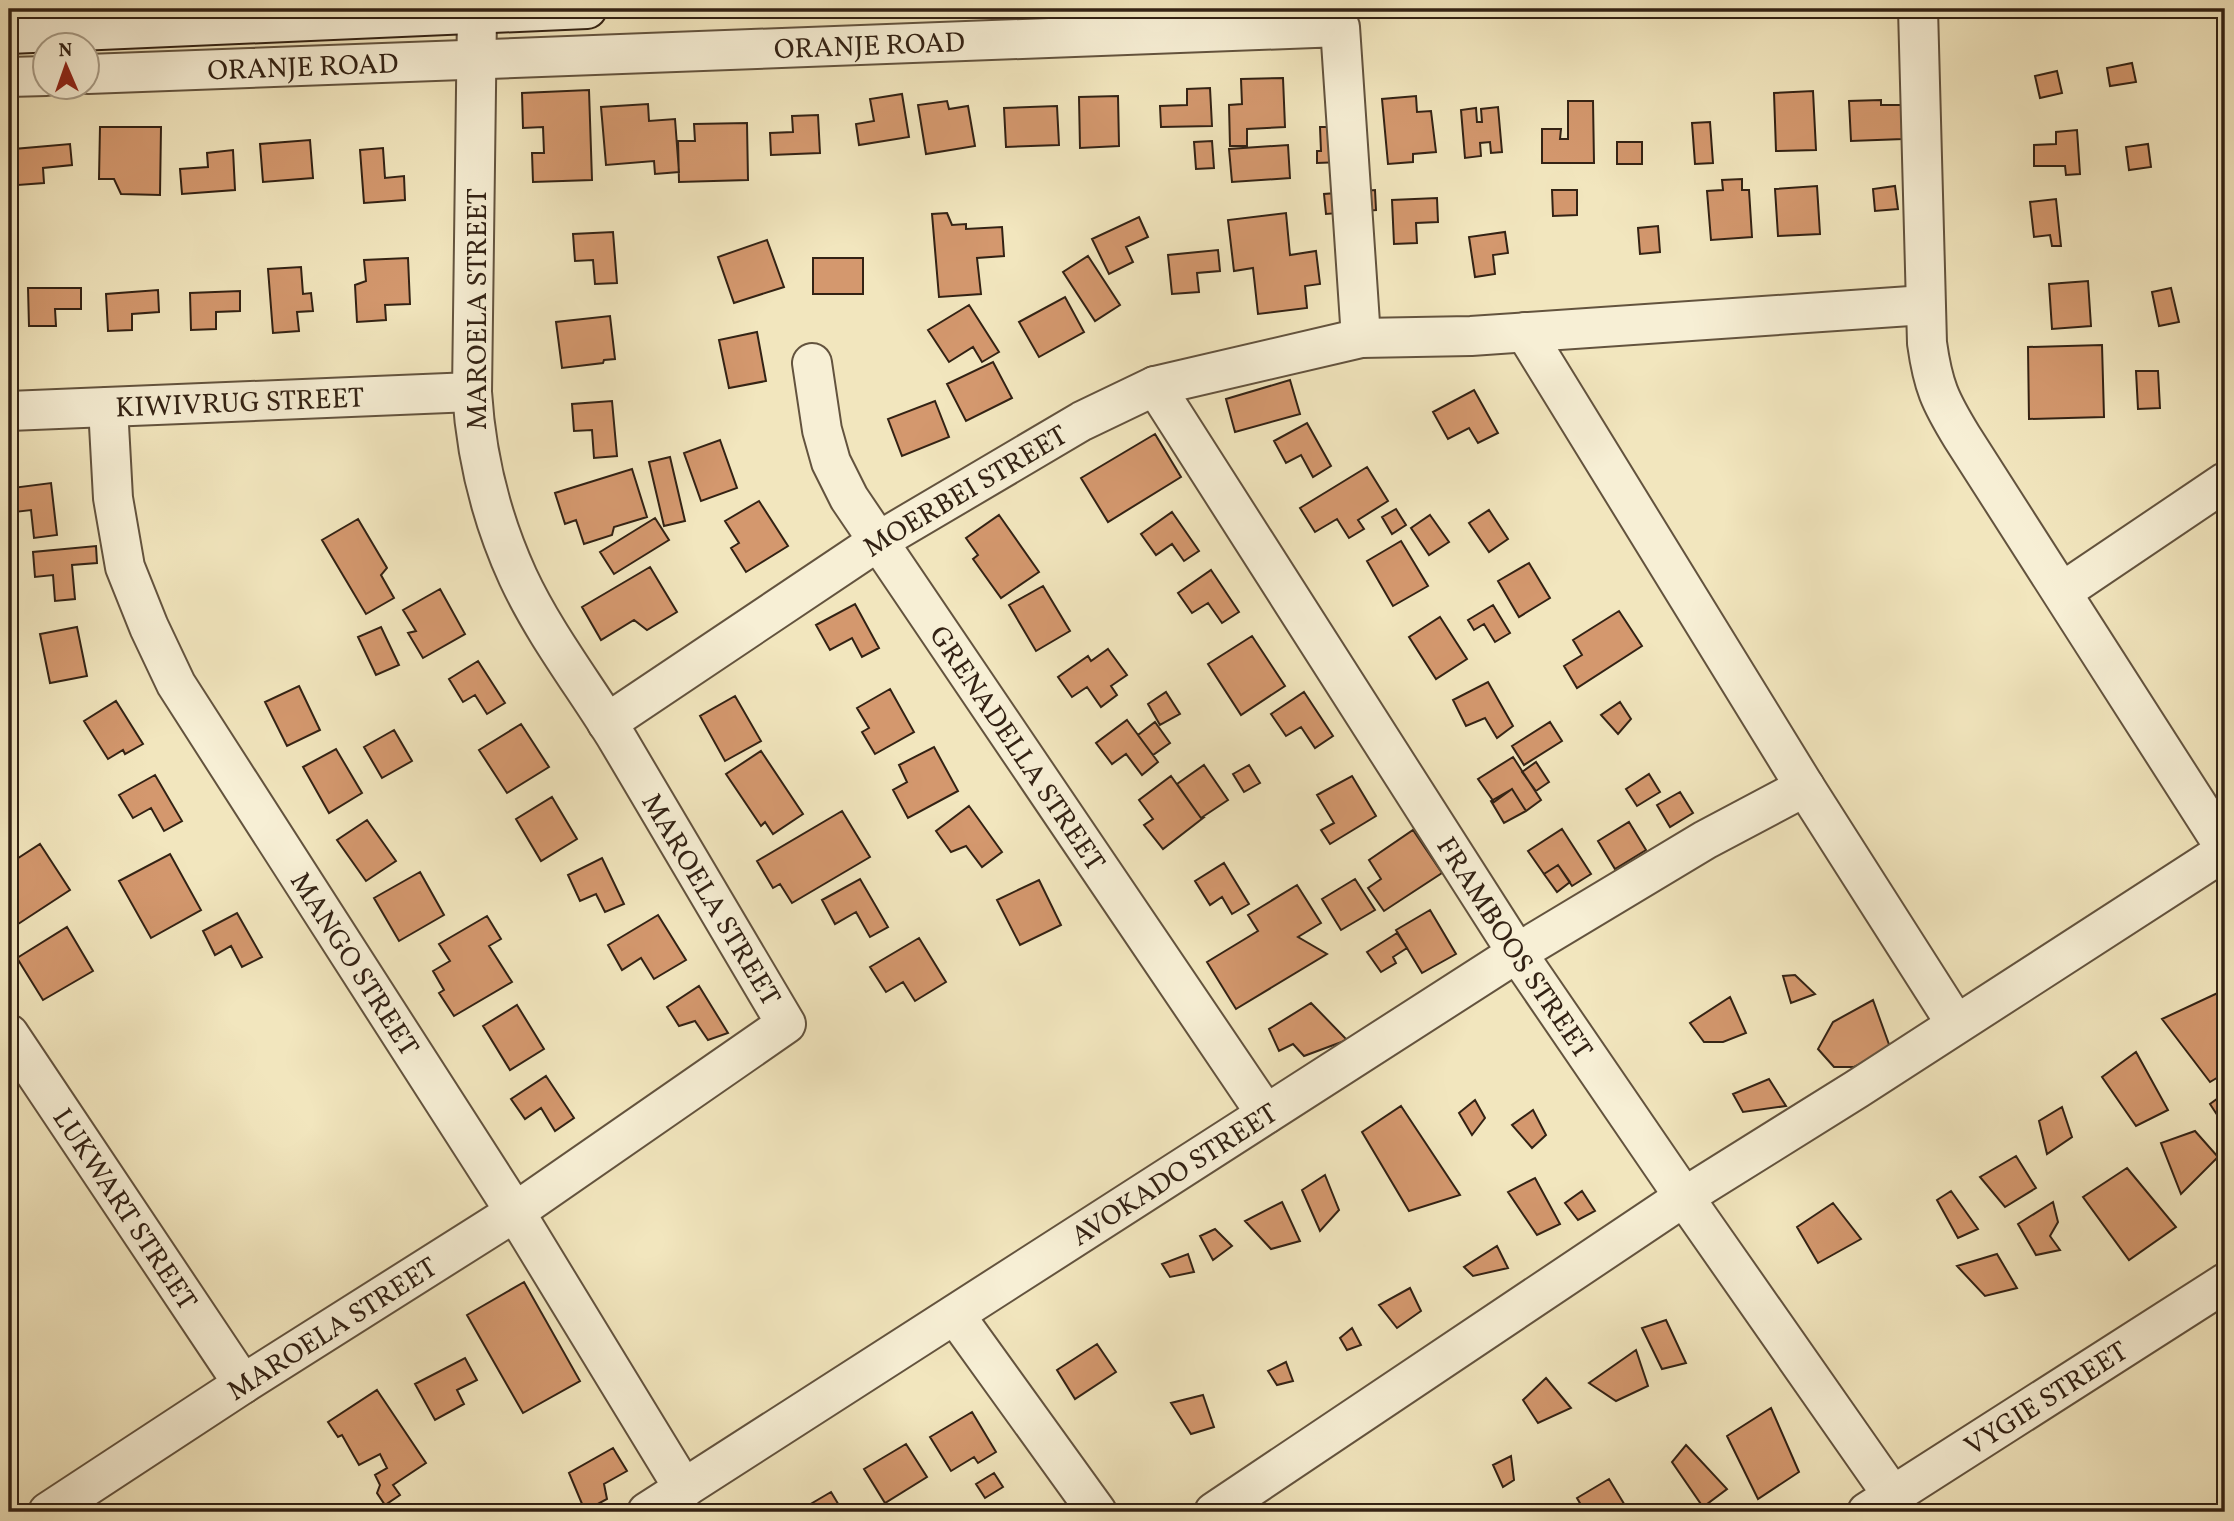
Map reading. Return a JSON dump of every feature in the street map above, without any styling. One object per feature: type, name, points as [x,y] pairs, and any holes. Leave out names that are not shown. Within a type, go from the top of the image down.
[{"type":"street","points":[[9,34],[587,9]]},
{"type":"street","points":[[1214,1512],[1684,1197],[1857,1089],[2225,850],[1942,404],[1932,380],[1925,305],[1918,9]]},
{"type":"street","name":"MAROELA STREET","points":[[48,1512],[243,1384],[515,1212],[786,1024],[607,723],[544,624],[518,576],[489,501],[475,436],[472,392],[477,14]]},
{"type":"street","name":"ORANJE ROAD","points":[[102,73],[477,59],[1339,18],[1361,338]]},
{"type":"street","points":[[9,77],[32,76]]},
{"type":"street","name":"MOERBEI STREET","points":[[607,723],[877,542],[1082,421],[1155,386],[1361,338],[1471,336],[1925,305]]},
{"type":"street","points":[[1525,332],[1805,787],[1956,1024]]},
{"type":"street","name":"GRENADELLA STREET","points":[[812,363],[817,407],[831,462],[849,498],[1266,1114]]},
{"type":"street","name":"FRAMBOOS STREET","points":[[1155,386],[1517,953],[1684,1197],[1880,1504]]},
{"type":"street","name":"KIWIVRUG STREET","points":[[9,411],[472,392]]},
{"type":"street","name":"MANGO STREET","points":[[108,407],[113,498],[125,567],[176,684],[515,1212],[684,1489]]},
{"type":"street","points":[[2062,592],[2225,482]]},
{"type":"street","name":"AVOKADO STREET","points":[[647,1512],[1517,953],[1705,840],[1805,787]]},
{"type":"street","name":"LUKWART STREET","points":[[9,1034],[243,1384]]},
{"type":"street","name":"VYGIE STREET","points":[[1880,1504],[2225,1283]]},
{"type":"street","points":[[955,1315],[1097,1512]]},
{"type":"building","points":[[2132,63],[2136,82],[2110,86],[2107,68]]},
{"type":"building","points":[[2057,71],[2062,93],[2040,98],[2035,76]]},
{"type":"building","points":[[1283,78],[1285,127],[1247,129],[1247,146],[1230,146],[1229,105],[1242,104],[1241,79]]},
{"type":"building","points":[[1210,88],[1212,126],[1161,127],[1160,106],[1187,105],[1187,89]]},
{"type":"building","points":[[589,90],[592,180],[533,182],[532,153],[544,153],[543,127],[523,128],[522,93]]},
{"type":"building","points":[[1813,91],[1816,150],[1776,151],[1774,93]]},
{"type":"building","points":[[902,94],[909,137],[859,145],[856,124],[874,121],[870,99]]},
{"type":"building","points":[[1118,96],[1119,146],[1080,148],[1079,97]]},
{"type":"building","points":[[1416,96],[1417,112],[1431,111],[1436,152],[1413,154],[1413,162],[1388,164],[1382,99]]},
{"type":"building","points":[[1881,100],[1881,105],[1902,105],[1903,139],[1851,141],[1849,101]]},
{"type":"building","points":[[947,101],[949,109],[968,106],[975,146],[926,154],[918,105]]},
{"type":"building","points":[[1568,101],[1593,101],[1594,163],[1542,163],[1542,129],[1561,129],[1560,139],[1568,139]]},
{"type":"building","points":[[648,104],[649,121],[675,119],[679,172],[655,174],[654,161],[606,165],[601,107]]},
{"type":"building","points":[[1057,106],[1059,145],[1006,147],[1004,108]]},
{"type":"building","points":[[1498,107],[1502,152],[1491,153],[1490,142],[1480,143],[1481,156],[1465,158],[1461,110],[1476,108],[1477,122],[1482,122],[1481,109]]},
{"type":"building","points":[[818,115],[820,153],[771,155],[770,133],[793,132],[792,116]]},
{"type":"building","points":[[1710,122],[1713,163],[1695,164],[1692,123]]},
{"type":"building","points":[[747,123],[748,180],[679,182],[678,141],[695,141],[694,124]]},
{"type":"building","points":[[100,127],[161,127],[160,195],[121,194],[114,179],[99,179]]},
{"type":"building","points":[[1320,127],[1337,127],[1368,161],[1317,163],[1317,151],[1321,151]]},
{"type":"building","points":[[2077,130],[2080,174],[2066,175],[2065,166],[2034,166],[2034,145],[2056,144],[2056,132]]},
{"type":"building","points":[[310,140],[313,178],[263,182],[260,144]]},
{"type":"building","points":[[1212,141],[1214,168],[1196,169],[1194,142]]},
{"type":"building","points":[[1617,142],[1642,142],[1642,164],[1617,164]]},
{"type":"building","points":[[70,144],[72,165],[43,168],[44,183],[18,185],[14,149]]},
{"type":"building","points":[[2148,144],[2151,167],[2129,170],[2126,147]]},
{"type":"building","points":[[1288,145],[1290,178],[1232,182],[1229,149]]},
{"type":"building","points":[[383,148],[385,178],[404,176],[405,200],[364,203],[360,150]]},
{"type":"building","points":[[233,150],[235,190],[182,194],[180,169],[208,167],[207,153]]},
{"type":"building","points":[[1742,179],[1742,190],[1749,190],[1752,237],[1711,240],[1707,191],[1723,190],[1722,180]]},
{"type":"building","points":[[1817,186],[1820,234],[1778,236],[1775,189]]},
{"type":"building","points":[[1895,186],[1898,209],[1875,211],[1873,189]]},
{"type":"building","points":[[1375,190],[1376,210],[1326,214],[1324,194]]},
{"type":"building","points":[[1552,190],[1577,190],[1577,215],[1553,216]]},
{"type":"building","points":[[1437,198],[1438,222],[1416,223],[1417,243],[1394,244],[1392,200]]},
{"type":"building","points":[[2056,199],[2061,246],[2052,246],[2050,235],[2034,237],[2030,202]]},
{"type":"building","points":[[947,213],[952,225],[966,224],[966,229],[1002,227],[1004,256],[977,258],[981,294],[939,297],[932,214]]},
{"type":"building","points":[[1286,213],[1290,255],[1316,251],[1320,284],[1305,286],[1307,308],[1258,314],[1253,268],[1234,271],[1228,220]]},
{"type":"building","points":[[1139,217],[1148,237],[1126,247],[1133,262],[1109,274],[1092,239]]},
{"type":"building","points":[[1658,226],[1660,252],[1640,254],[1638,228]]},
{"type":"building","points":[[613,232],[617,283],[595,284],[593,260],[575,261],[573,234]]},
{"type":"building","points":[[1505,232],[1508,253],[1493,255],[1495,274],[1475,277],[1469,237]]},
{"type":"building","points":[[767,240],[784,287],[734,303],[718,257]]},
{"type":"building","points":[[1218,250],[1220,271],[1197,273],[1199,292],[1172,294],[1168,255]]},
{"type":"building","points":[[1088,256],[1120,305],[1095,321],[1063,272]]},
{"type":"building","points":[[408,258],[410,304],[385,305],[386,320],[357,322],[355,285],[366,281],[364,260]]},
{"type":"building","points":[[813,258],[863,258],[863,294],[813,294]]},
{"type":"building","points":[[301,267],[303,294],[311,293],[313,311],[297,312],[299,331],[273,333],[268,269]]},
{"type":"building","points":[[2088,281],[2091,326],[2052,329],[2049,284]]},
{"type":"building","points":[[28,288],[81,288],[81,309],[55,309],[56,326],[29,326]]},
{"type":"building","points":[[2171,288],[2179,322],[2159,326],[2152,292]]},
{"type":"building","points":[[158,290],[159,312],[132,314],[132,330],[108,331],[106,294]]},
{"type":"building","points":[[240,291],[240,311],[216,312],[216,329],[191,330],[190,293]]},
{"type":"building","points":[[1065,297],[1084,332],[1039,357],[1019,322]]},
{"type":"building","points":[[969,305],[999,352],[982,362],[973,347],[949,362],[928,330]]},
{"type":"building","points":[[610,316],[615,359],[562,368],[556,322]]},
{"type":"building","points":[[757,332],[766,381],[729,388],[719,340]]},
{"type":"building","points":[[2102,345],[2104,417],[2029,419],[2028,347]]},
{"type":"building","points":[[993,362],[1012,398],[966,421],[947,384]]},
{"type":"building","points":[[2136,371],[2158,371],[2160,408],[2138,409]]},
{"type":"building","points":[[1290,380],[1300,414],[1235,432],[1226,399]]},
{"type":"building","points":[[1474,390],[1498,433],[1478,443],[1469,428],[1448,439],[1433,412]]},
{"type":"building","points":[[612,401],[617,456],[594,458],[592,430],[574,431],[572,404]]},
{"type":"building","points":[[935,401],[949,437],[902,456],[888,419]]},
{"type":"building","points":[[1307,423],[1331,466],[1313,477],[1301,455],[1286,463],[1274,441]]},
{"type":"building","points":[[1155,434],[1181,477],[1108,522],[1081,478]]},
{"type":"building","points":[[720,440],[737,488],[701,501],[684,453]]},
{"type":"building","points":[[670,457],[685,521],[664,526],[649,462]]},
{"type":"building","points":[[1367,467],[1388,501],[1358,520],[1364,529],[1349,538],[1337,519],[1315,532],[1300,508]]},
{"type":"building","points":[[632,469],[647,517],[614,527],[612,535],[584,544],[576,520],[565,524],[555,493]]},
{"type":"building","points":[[51,483],[57,535],[34,538],[31,510],[15,512],[12,488]]},
{"type":"building","points":[[759,501],[788,546],[746,572],[731,548],[739,543],[725,521]]},
{"type":"building","points":[[1396,509],[1406,525],[1392,534],[1382,517]]},
{"type":"building","points":[[1489,510],[1508,539],[1489,552],[1469,523]]},
{"type":"building","points":[[1172,512],[1199,551],[1184,561],[1172,544],[1156,555],[1141,534]]},
{"type":"building","points":[[999,515],[1039,572],[1001,598],[973,559],[978,555],[966,538]]},
{"type":"building","points":[[1430,515],[1449,542],[1429,555],[1411,528]]},
{"type":"building","points":[[655,518],[669,540],[614,574],[600,552]]},
{"type":"building","points":[[358,519],[387,568],[381,575],[394,598],[366,614],[322,540]]},
{"type":"building","points":[[1401,541],[1428,586],[1393,606],[1367,561]]},
{"type":"building","points":[[96,546],[97,563],[72,565],[75,599],[55,601],[53,575],[35,577],[33,552]]},
{"type":"building","points":[[1529,563],[1550,598],[1519,617],[1498,581]]},
{"type":"building","points":[[650,567],[677,612],[647,630],[634,620],[601,640],[582,607]]},
{"type":"building","points":[[1211,570],[1239,612],[1222,623],[1208,603],[1192,613],[1178,593]]},
{"type":"building","points":[[1043,586],[1070,631],[1036,651],[1009,605]]},
{"type":"building","points":[[440,589],[465,634],[423,658],[408,633],[416,631],[403,610]]},
{"type":"building","points":[[855,604],[879,648],[862,657],[852,638],[830,650],[816,625]]},
{"type":"building","points":[[1493,605],[1510,633],[1495,642],[1484,624],[1474,630],[1468,620]]},
{"type":"building","points":[[1619,611],[1642,646],[1577,688],[1564,666],[1582,655],[1573,640]]},
{"type":"building","points":[[1440,617],[1467,659],[1436,679],[1409,637]]},
{"type":"building","points":[[77,627],[87,676],[50,683],[40,634]]},
{"type":"building","points":[[381,627],[399,665],[376,675],[358,637]]},
{"type":"building","points":[[1252,636],[1285,686],[1241,715],[1208,664]]},
{"type":"building","points":[[1108,649],[1127,675],[1111,686],[1117,695],[1101,707],[1087,687],[1072,697],[1058,677],[1088,656],[1091,661]]},
{"type":"building","points":[[478,661],[505,703],[487,714],[475,695],[463,702],[449,679]]},
{"type":"building","points":[[1488,682],[1513,726],[1497,738],[1485,718],[1466,726],[1453,700]]},
{"type":"building","points":[[299,686],[320,730],[287,746],[265,702]]},
{"type":"building","points":[[890,689],[914,732],[875,754],[862,732],[869,728],[857,708]]},
{"type":"building","points":[[1166,692],[1180,714],[1160,725],[1148,704]]},
{"type":"building","points":[[1304,692],[1333,736],[1315,748],[1301,727],[1286,736],[1271,714]]},
{"type":"building","points":[[735,696],[761,741],[725,761],[700,716]]},
{"type":"building","points":[[116,701],[143,744],[125,754],[123,750],[108,759],[84,721]]},
{"type":"building","points":[[1620,702],[1631,719],[1618,734],[1601,715]]},
{"type":"building","points":[[1127,720],[1158,762],[1142,775],[1126,754],[1112,764],[1096,743]]},
{"type":"building","points":[[1155,722],[1170,743],[1153,755],[1138,735]]},
{"type":"building","points":[[1550,722],[1562,741],[1524,765],[1512,746]]},
{"type":"building","points":[[521,724],[549,767],[507,793],[479,750]]},
{"type":"building","points":[[394,730],[412,761],[382,778],[364,747]]},
{"type":"building","points":[[934,747],[958,791],[908,818],[893,790],[907,782],[899,765]]},
{"type":"building","points":[[336,749],[362,793],[329,813],[303,767]]},
{"type":"building","points":[[761,751],[803,814],[773,834],[765,822],[761,826],[726,774]]},
{"type":"building","points":[[1513,757],[1541,800],[1526,811],[1512,789],[1494,802],[1478,779]]},
{"type":"building","points":[[1536,762],[1549,782],[1536,791],[1522,772]]},
{"type":"building","points":[[1204,765],[1228,800],[1201,818],[1177,784]]},
{"type":"building","points":[[1249,765],[1260,783],[1244,792],[1233,774]]},
{"type":"building","points":[[1649,774],[1660,792],[1637,806],[1626,789]]},
{"type":"building","points":[[155,775],[182,821],[164,831],[151,808],[133,818],[119,795]]},
{"type":"building","points":[[1171,776],[1203,818],[1163,849],[1144,825],[1153,819],[1139,800]]},
{"type":"building","points":[[1352,776],[1376,816],[1330,844],[1321,830],[1334,823],[1317,795]]},
{"type":"building","points":[[1512,789],[1526,811],[1504,823],[1491,801]]},
{"type":"building","points":[[1680,792],[1693,813],[1670,827],[1657,805]]},
{"type":"building","points":[[552,797],[577,839],[541,861],[516,819]]},
{"type":"building","points":[[969,806],[1002,852],[982,867],[966,846],[951,852],[936,831]]},
{"type":"building","points":[[842,811],[870,857],[792,903],[780,884],[773,888],[757,861]]},
{"type":"building","points":[[367,820],[396,861],[366,881],[337,840]]},
{"type":"building","points":[[1629,822],[1646,850],[1615,869],[1598,841]]},
{"type":"building","points":[[1562,829],[1591,874],[1572,886],[1558,865],[1544,874],[1528,851]]},
{"type":"building","points":[[1413,830],[1442,873],[1384,911],[1368,888],[1381,879],[1369,860]]},
{"type":"building","points":[[40,844],[70,890],[9,930],[9,864]]},
{"type":"building","points":[[170,854],[201,910],[151,938],[119,881]]},
{"type":"building","points":[[602,858],[624,904],[605,912],[596,894],[580,901],[568,875]]},
{"type":"building","points":[[1224,863],[1249,904],[1232,914],[1222,897],[1210,905],[1195,881]]},
{"type":"building","points":[[1558,865],[1570,882],[1557,892],[1544,874]]},
{"type":"building","points":[[420,872],[444,915],[399,941],[374,898]]},
{"type":"building","points":[[860,879],[888,927],[870,937],[856,912],[835,924],[822,900]]},
{"type":"building","points":[[1355,879],[1375,910],[1341,930],[1322,899]]},
{"type":"building","points":[[1039,880],[1061,925],[1020,945],[997,900]]},
{"type":"building","points":[[1297,885],[1321,923],[1298,937],[1327,954],[1236,1009],[1207,962],[1258,931],[1248,915]]},
{"type":"building","points":[[1430,910],[1456,954],[1422,973],[1396,930]]},
{"type":"building","points":[[237,913],[262,957],[242,967],[231,946],[215,955],[203,931]]},
{"type":"building","points":[[658,915],[686,960],[654,979],[641,958],[622,970],[608,945]]},
{"type":"building","points":[[487,916],[501,939],[489,946],[512,982],[454,1016],[439,993],[444,990],[433,971],[450,961],[439,944]]},
{"type":"building","points":[[67,927],[93,971],[43,1000],[17,958]]},
{"type":"building","points":[[1397,933],[1407,948],[1393,957],[1396,963],[1381,972],[1367,952]]},
{"type":"building","points":[[919,938],[946,982],[915,1001],[903,982],[886,992],[870,967]]},
{"type":"building","points":[[1795,975],[1815,994],[1791,1003],[1783,976]]},
{"type":"building","points":[[699,986],[728,1033],[708,1040],[695,1021],[679,1026],[667,1007]]},
{"type":"building","points":[[2222,991],[2225,1000],[2225,1073],[2210,1082],[2162,1019]]},
{"type":"building","points":[[1730,997],[1746,1033],[1723,1042],[1704,1042],[1690,1023]]},
{"type":"building","points":[[1873,1000],[1891,1050],[1854,1067],[1834,1067],[1818,1049],[1833,1022]]},
{"type":"building","points":[[1311,1003],[1347,1040],[1304,1056],[1293,1044],[1279,1051],[1269,1029]]},
{"type":"building","points":[[517,1005],[544,1049],[510,1070],[483,1026]]},
{"type":"building","points":[[2136,1052],[2168,1110],[2136,1126],[2102,1077]]},
{"type":"building","points":[[546,1076],[574,1118],[555,1131],[541,1108],[525,1119],[511,1099]]},
{"type":"building","points":[[1769,1079],[1786,1106],[1743,1112],[1733,1094]]},
{"type":"building","points":[[2225,1093],[2225,1127],[2210,1104]]},
{"type":"building","points":[[1475,1100],[1485,1118],[1472,1135],[1459,1113]]},
{"type":"building","points":[[1401,1106],[1460,1195],[1409,1211],[1362,1132]]},
{"type":"building","points":[[2062,1107],[2072,1137],[2047,1154],[2039,1121]]},
{"type":"building","points":[[1533,1110],[1546,1135],[1532,1148],[1512,1125]]},
{"type":"building","points":[[2195,1131],[2218,1157],[2181,1194],[2161,1143]]},
{"type":"building","points":[[2016,1156],[2036,1188],[2005,1207],[1980,1177]]},
{"type":"building","points":[[2127,1168],[2176,1227],[2129,1260],[2083,1197]]},
{"type":"building","points":[[1325,1175],[1339,1210],[1320,1231],[1302,1190]]},
{"type":"building","points":[[1535,1178],[1560,1224],[1537,1235],[1508,1192]]},
{"type":"building","points":[[1582,1191],[1595,1211],[1578,1220],[1565,1203]]},
{"type":"building","points":[[1951,1191],[1978,1229],[1958,1238],[1937,1200]]},
{"type":"building","points":[[1282,1202],[1300,1241],[1271,1249],[1245,1221]]},
{"type":"building","points":[[2053,1202],[2058,1222],[2050,1236],[2060,1250],[2036,1255],[2018,1224]]},
{"type":"building","points":[[1833,1203],[1861,1239],[1818,1263],[1797,1227]]},
{"type":"building","points":[[1215,1229],[1232,1246],[1213,1260],[1200,1236]]},
{"type":"building","points":[[1497,1246],[1508,1268],[1473,1276],[1464,1267]]},
{"type":"building","points":[[1188,1254],[1194,1272],[1170,1277],[1162,1264]]},
{"type":"building","points":[[1997,1254],[2017,1288],[1985,1296],[1957,1266]]},
{"type":"building","points":[[524,1282],[580,1381],[523,1413],[467,1315]]},
{"type":"building","points":[[1410,1288],[1421,1311],[1397,1328],[1379,1305]]},
{"type":"building","points":[[1666,1320],[1686,1363],[1662,1369],[1642,1328]]},
{"type":"building","points":[[1352,1328],[1361,1345],[1347,1350],[1340,1338]]},
{"type":"building","points":[[1097,1344],[1116,1372],[1075,1399],[1057,1370]]},
{"type":"building","points":[[1636,1350],[1648,1386],[1616,1401],[1589,1383]]},
{"type":"building","points":[[465,1358],[477,1380],[457,1390],[464,1404],[435,1420],[415,1384]]},
{"type":"building","points":[[1286,1362],[1293,1381],[1277,1385],[1268,1371]]},
{"type":"building","points":[[1546,1378],[1571,1408],[1538,1423],[1523,1400]]},
{"type":"building","points":[[377,1390],[426,1463],[393,1485],[400,1495],[385,1505],[377,1493],[380,1485],[375,1475],[387,1468],[380,1454],[359,1465],[342,1435],[338,1437],[328,1422]]},
{"type":"building","points":[[1203,1395],[1214,1427],[1191,1434],[1171,1403]]},
{"type":"building","points":[[1771,1408],[1799,1472],[1758,1499],[1727,1436]]},
{"type":"building","points":[[972,1412],[996,1452],[978,1463],[974,1457],[951,1471],[930,1437]]},
{"type":"building","points":[[906,1444],[927,1477],[885,1503],[864,1469]]},
{"type":"building","points":[[1686,1445],[1727,1489],[1703,1507],[1672,1462]]},
{"type":"building","points":[[613,1448],[627,1471],[604,1484],[607,1499],[585,1511],[569,1473]]},
{"type":"building","points":[[1511,1456],[1514,1480],[1503,1487],[1493,1465]]},
{"type":"building","points":[[994,1473],[1003,1487],[985,1498],[976,1484]]},
{"type":"building","points":[[1609,1479],[1629,1512],[1585,1512],[1577,1498]]},
{"type":"building","points":[[831,1492],[843,1512],[797,1512]]}]
